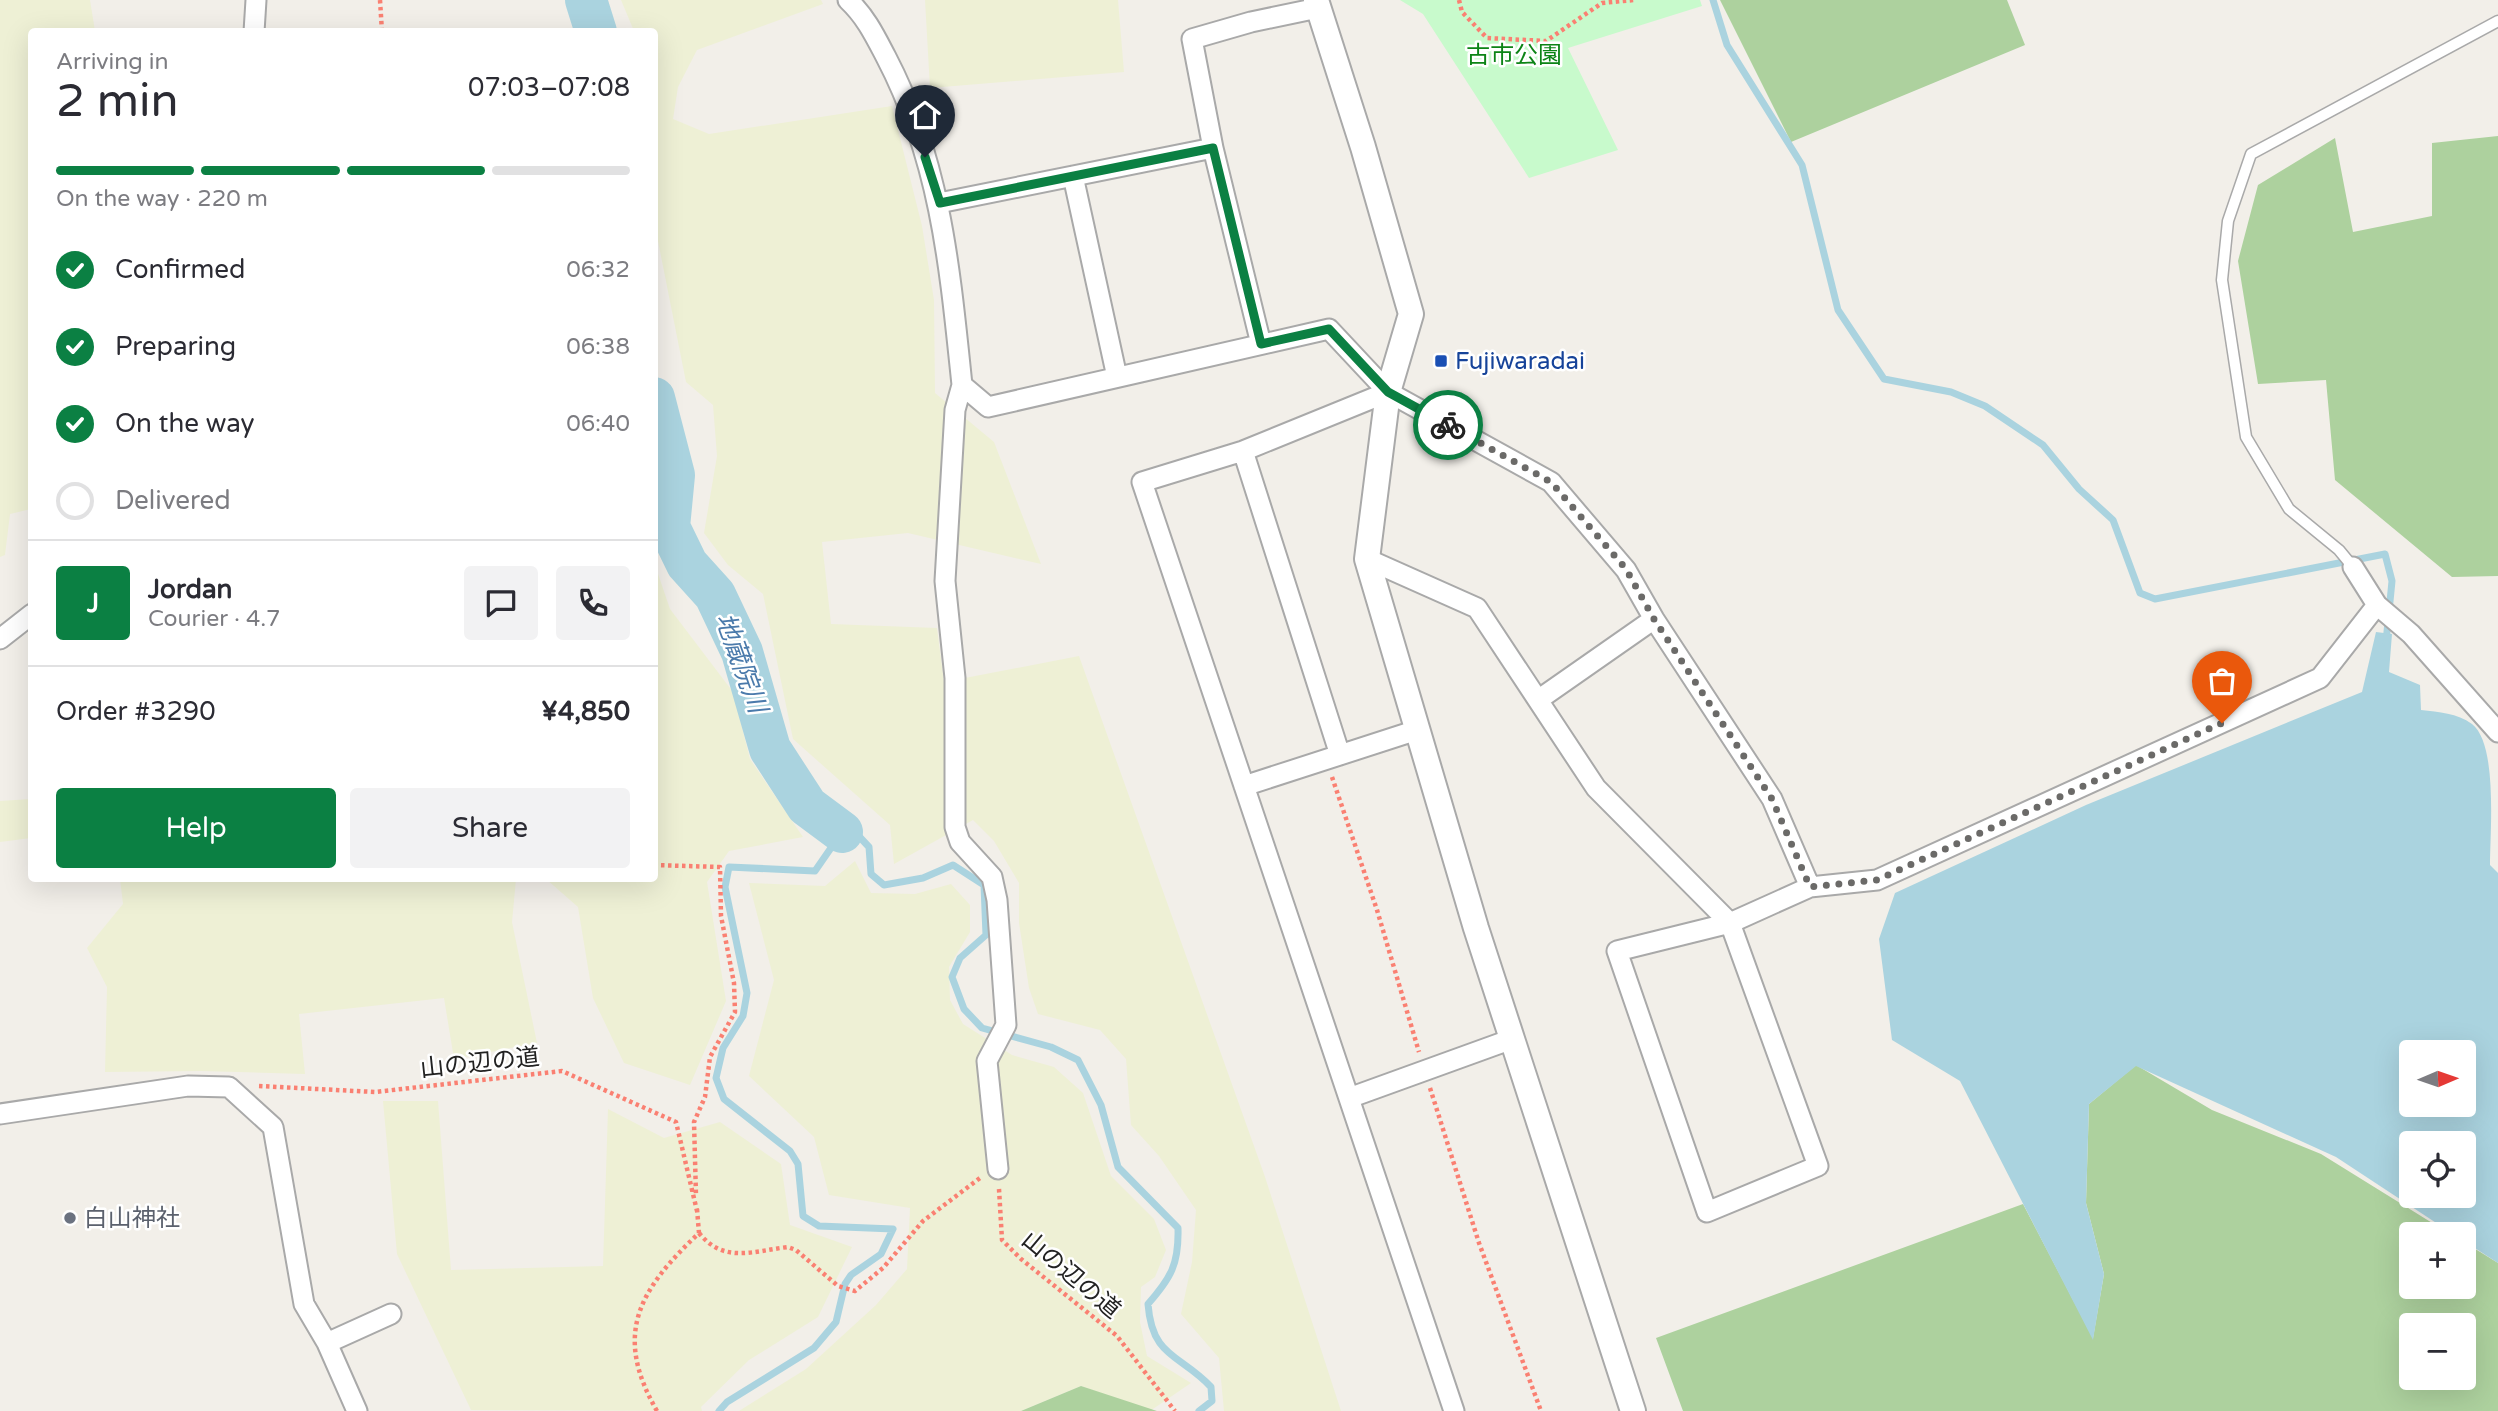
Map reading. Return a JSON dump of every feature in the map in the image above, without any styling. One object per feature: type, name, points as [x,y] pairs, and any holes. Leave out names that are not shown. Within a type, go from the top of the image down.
[{"type":"street","points":[[254,28],[256,0]]},
{"type":"street","points":[[848,0],[864,15],[902,88],[940,203],[962,385],[955,410],[945,581],[955,678],[955,827],[960,842],[992,877],[997,900],[1006,1025],[987,1061],[998,1169]]},
{"type":"street","points":[[1261,344],[1213,148],[1192,39],[1317,4],[1363,147],[1411,314],[1388,392],[1367,559],[1512,1039],[1633,1411]]},
{"type":"street","points":[[940,203],[1213,148]]},
{"type":"street","points":[[1073,176],[1117,377]]},
{"type":"street","points":[[962,385],[988,407],[1329,329],[1388,392],[1551,482],[1626,569],[1654,619],[1772,799],[1810,887]]},
{"type":"street","points":[[1388,392],[1243,451],[1142,482],[1454,1411]]},
{"type":"street","points":[[1243,451],[1340,755]]},
{"type":"street","points":[[1367,559],[1477,608],[1597,788],[1730,923],[1818,1166],[1707,1212],[1617,951],[1730,923],[1810,887],[1877,880],[2320,678],[2377,605]]},
{"type":"street","points":[[2353,567],[2377,605],[2430,653],[2498,732]]},
{"type":"street","points":[[0,639],[28,617]]},
{"type":"street","points":[[1538,700],[1654,619]]},
{"type":"street","points":[[1244,786],[1417,730]]},
{"type":"street","points":[[1349,1098],[1512,1039]]},
{"type":"street","points":[[0,1114],[188,1086],[229,1087],[273,1127],[304,1304],[327,1343],[357,1411]]},
{"type":"street","points":[[327,1343],[391,1314]]},
{"type":"lane","points":[[2353,567],[2339,550],[2289,509],[2246,438],[2222,281],[2228,221],[2251,154],[2498,21]]},
{"type":"path","points":[[380,0],[382,28]]},
{"type":"path","points":[[1459,0],[1462,12],[1488,38],[1546,41],[1602,3],[1634,0]]},
{"type":"path","points":[[658,865],[720,867],[721,916],[734,984],[735,1012],[710,1057],[705,1097],[694,1122],[699,1233],[708,1244],[727,1254],[788,1247],[796,1250],[838,1286],[855,1291],[883,1268],[923,1221],[977,1180],[998,1169]]},
{"type":"path","name":"山の辺の道","points":[[229,1087],[262,1086],[375,1092],[562,1071],[676,1122],[697,1211]]},
{"type":"path","name":"山の辺の道","points":[[998,1169],[1002,1240],[1021,1259],[1117,1336],[1175,1411]]},
{"type":"path","points":[[657,1411],[645,1391],[633,1346],[638,1311],[663,1268],[699,1233]]},
{"type":"green space","points":[[0,0],[90,0],[95,28],[28,28],[28,510],[10,514],[5,555],[0,557]]},
{"type":"green space","points":[[621,0],[821,0],[823,4],[697,50],[678,87],[673,119],[709,134],[892,106],[922,226],[934,300],[935,393],[994,442],[1041,564],[908,533],[822,542],[831,624],[937,628],[944,682],[1079,656],[1264,1174],[1341,1411],[1224,1411],[1219,1358],[1181,1314],[1192,1262],[1196,1210],[1159,1156],[1131,1125],[1126,1059],[1100,1030],[1038,1014],[1029,988],[1019,923],[1019,883],[994,841],[973,820],[894,864],[890,825],[793,739],[763,594],[728,565],[704,533],[717,456],[713,405],[686,382],[658,241],[658,28],[633,28]]},
{"type":"green space","points":[[925,0],[1118,0],[1124,72],[930,88]]},
{"type":"green space","name":"古市公園","points":[[1400,0],[1700,0],[1702,6],[1568,48],[1618,150],[1529,178],[1423,14]]},
{"type":"green space","points":[[1720,0],[2007,0],[2025,45],[1791,142]]},
{"type":"green space","points":[[2498,136],[2498,576],[2452,577],[2335,480],[2326,380],[2258,384],[2238,261],[2258,185],[2335,138],[2353,232],[2432,216],[2432,143]]},
{"type":"green space","points":[[658,574],[670,609],[733,692],[750,759],[803,837],[729,851],[707,882],[726,1001],[690,1085],[624,1063],[593,998],[578,907],[549,882],[658,882]]},
{"type":"green space","points":[[28,799],[28,838],[0,842],[0,801]]},
{"type":"green space","points":[[855,861],[871,893],[915,894],[951,884],[970,905],[970,932],[949,967],[950,1000],[963,1024],[1012,1055],[1054,1067],[1083,1093],[1111,1176],[1154,1219],[1166,1250],[1155,1277],[1141,1287],[1140,1322],[1147,1356],[1191,1383],[1150,1411],[1081,1386],[1021,1411],[739,1411],[806,1369],[876,1305],[907,1269],[910,1208],[829,1195],[814,1137],[749,1076],[774,980],[749,883],[825,886]]},
{"type":"green space","points":[[120,882],[516,882],[512,922],[537,1043],[454,1059],[444,998],[299,1014],[305,1074],[105,1072],[107,987],[87,948],[123,904]]},
{"type":"green space","points":[[2136,1065],[2212,1110],[2321,1154],[2399,1202],[2399,1208],[2408,1208],[2431,1222],[2399,1222],[2399,1299],[2476,1299],[2476,1249],[2498,1263],[2498,1411],[1683,1411],[1656,1338],[2023,1204],[2093,1338],[2104,1274],[2086,1203],[2089,1104]]},
{"type":"green space","points":[[383,1101],[438,1101],[451,1270],[603,1266],[608,1109],[664,1138],[720,1122],[781,1164],[790,1225],[852,1247],[818,1317],[749,1360],[701,1407],[702,1411],[471,1410],[397,1254]]},
{"type":"green space","points":[[1081,1386],[1157,1411],[1021,1411]]},
{"type":"water","points":[[2376,632],[2392,634],[2389,672],[2420,685],[2421,710],[2454,715],[2472,724],[2480,734],[2486,750],[2491,790],[2490,865],[2498,873],[2498,1263],[2476,1249],[2476,1222],[2435,1222],[2413,1208],[2476,1208],[2476,1131],[2399,1131],[2399,1198],[2336,1157],[2136,1066],[2089,1104],[2086,1203],[2104,1274],[2093,1340],[1960,1081],[1892,1040],[1879,939],[1895,893],[2086,805],[2362,692]]},
{"type":"waterway","name":"地蔵院川","points":[[586,0],[595,28]]},
{"type":"waterway","points":[[1713,0],[1727,45],[1802,165],[1838,310],[1884,379],[1951,392],[1985,406],[2043,445],[2079,489],[2113,520],[2140,593],[2155,599],[2385,554],[2392,581],[2386,642]]},
{"type":"waterway","name":"地蔵院川","points":[[658,413],[674,475],[669,527],[687,564],[715,595],[742,652],[770,749],[807,806],[842,832]]},
{"type":"waterway","name":"地蔵院川","points":[[719,1411],[727,1402],[814,1348],[836,1322],[845,1284],[851,1275],[881,1254],[893,1229],[819,1226],[803,1216],[798,1164],[790,1151],[724,1099],[716,1078],[723,1048],[743,1016],[747,993],[725,887],[729,867],[815,871],[842,832],[854,831],[869,847],[871,874],[884,885],[923,878],[953,865],[984,885],[986,935],[960,958],[952,977],[964,1009],[982,1028],[1051,1047],[1078,1060],[1101,1105],[1118,1167],[1178,1228],[1177,1251],[1172,1270],[1148,1304],[1155,1335],[1162,1345],[1211,1387],[1212,1401],[1199,1411]]},
{"type":"way so far","points":[[1448,425],[1551,482],[1626,569],[1654,619],[1772,799],[1810,887],[1877,880],[2222,723]]},
{"type":"place","name":"Fujiwaradai","points":[[1441,361]]},
{"type":"place","name":"白山神社","points":[[70,1218]]},
{"type":"route","points":[[925,157],[940,203],[1213,148],[1261,344],[1329,329],[1388,392],[1448,425]]}]
